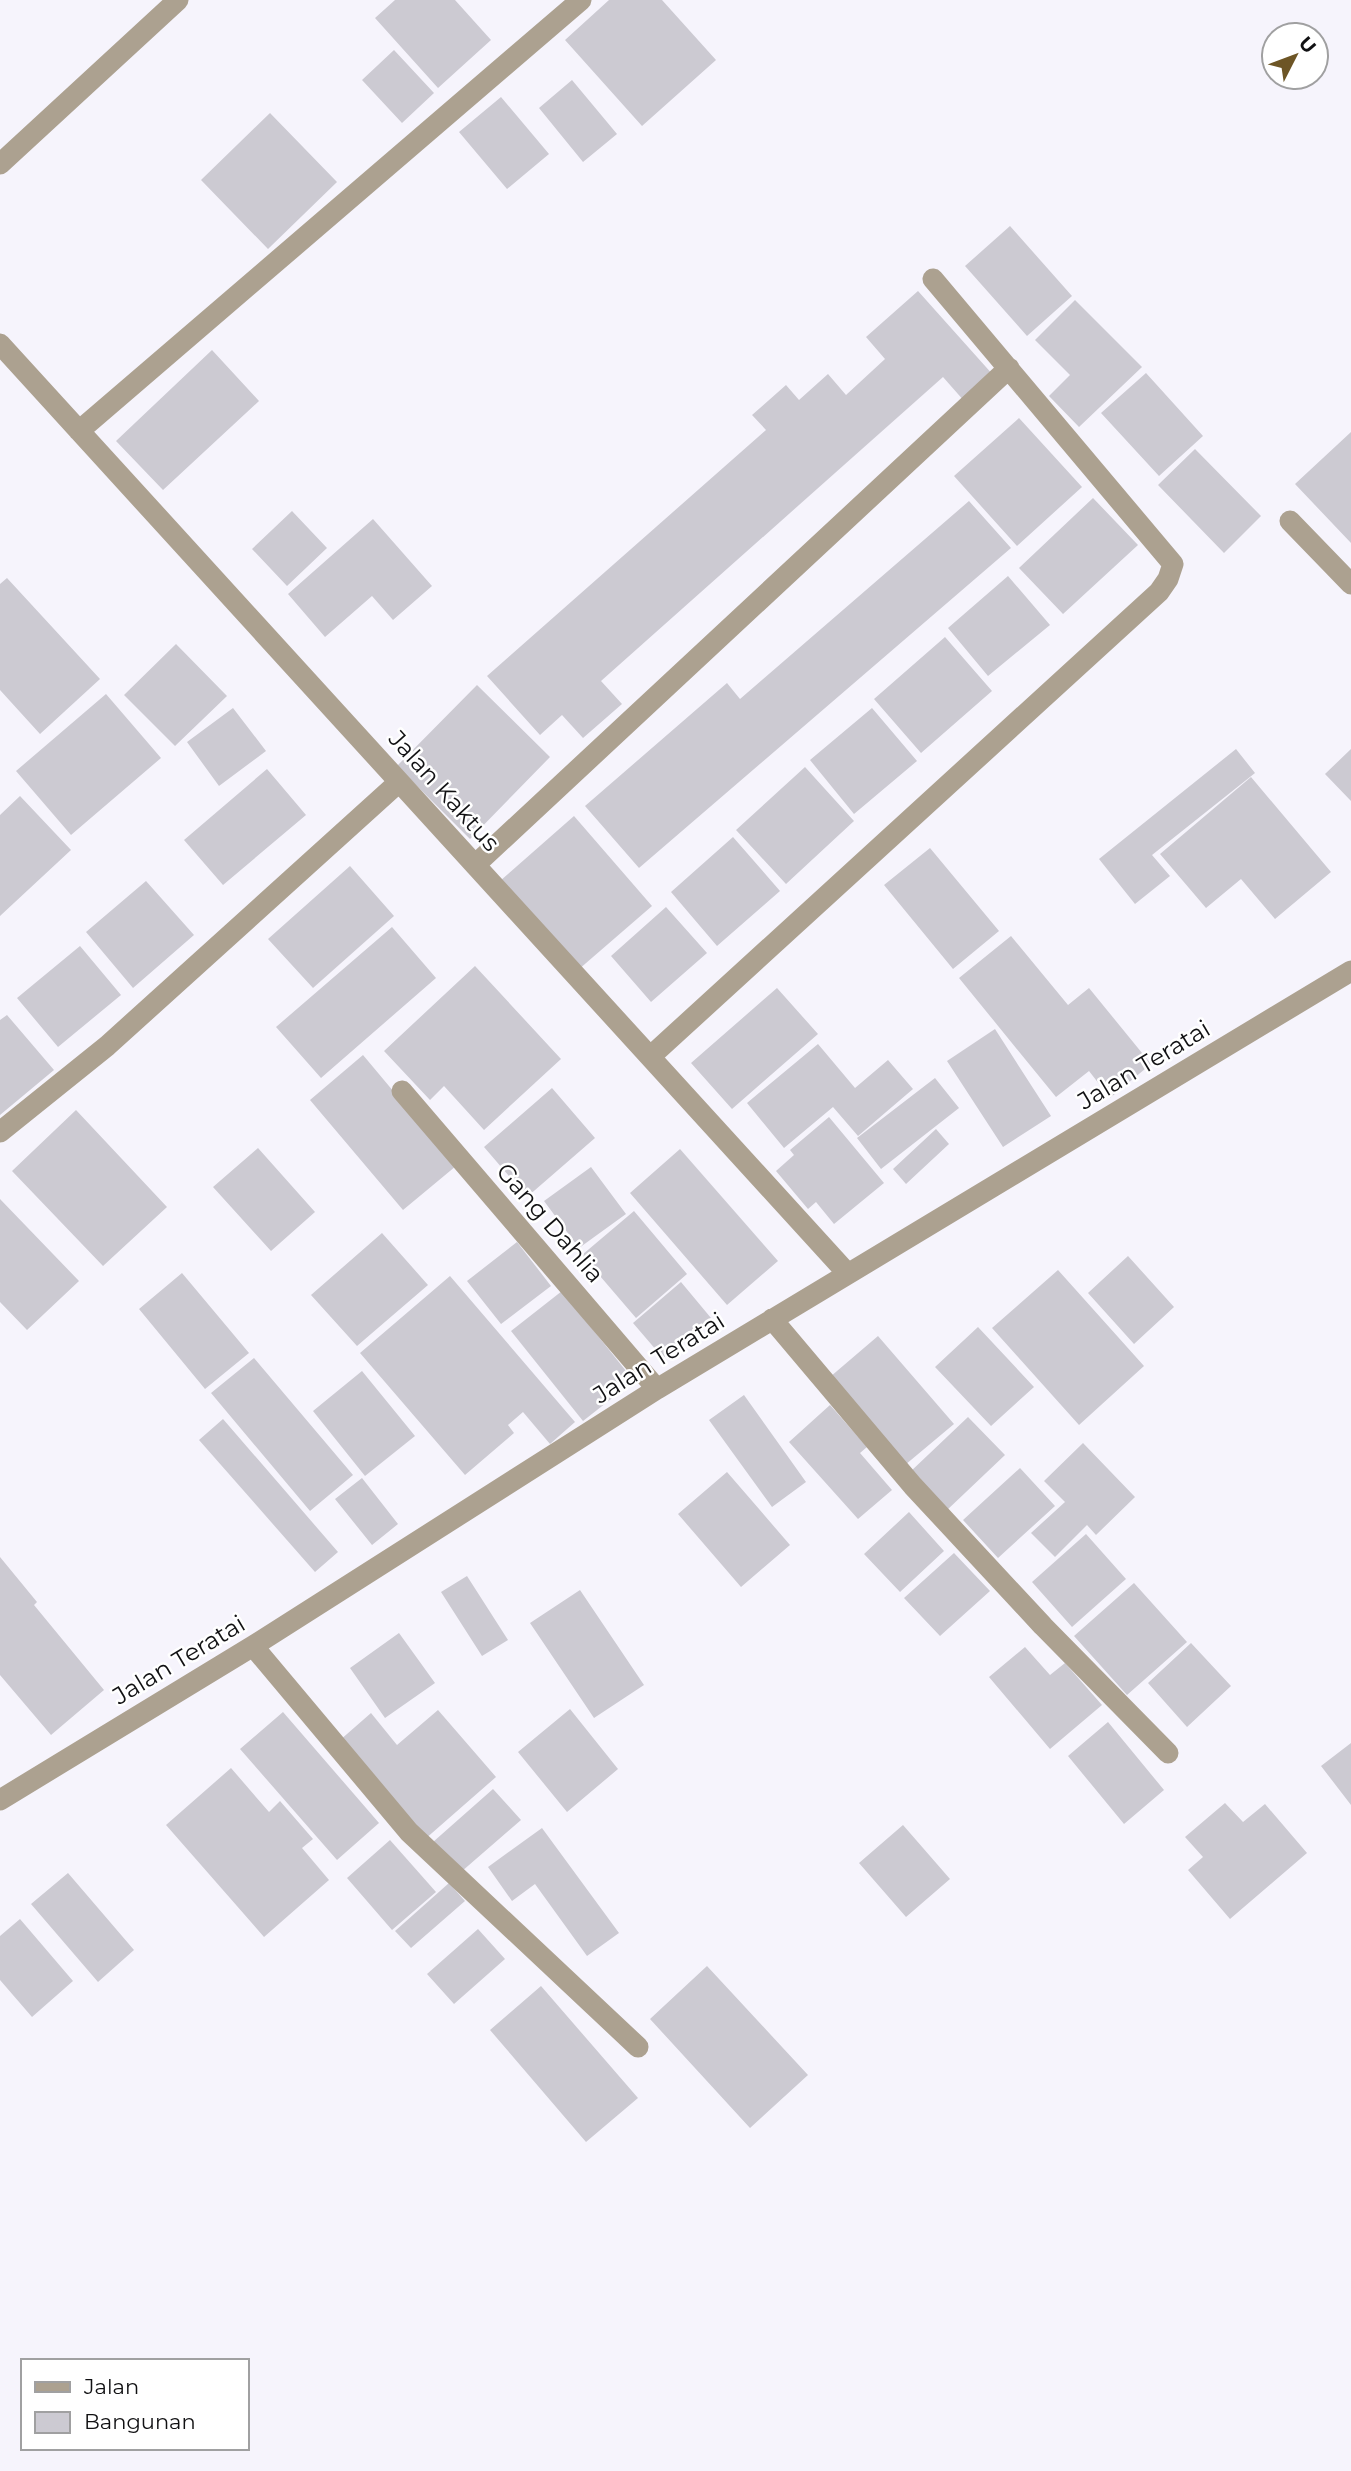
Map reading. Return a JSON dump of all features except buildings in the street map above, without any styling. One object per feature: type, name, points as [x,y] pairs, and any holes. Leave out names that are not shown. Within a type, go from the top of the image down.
[{"type":"street","points":[[0,164],[178,0]]},
{"type":"street","points":[[79,431],[581,0]]},
{"type":"street","points":[[650,1056],[1159,592],[1168,579],[1173,564],[933,279]]},
{"type":"street","name":"Jalan Kaktus","points":[[0,344],[848,1274]]},
{"type":"street","points":[[475,865],[1009,368]]},
{"type":"street","points":[[1290,521],[1351,584]]},
{"type":"street","points":[[0,1132],[107,1046],[400,782]]},
{"type":"street","name":"Jalan Teratai","points":[[0,1800],[253,1646],[657,1389],[1351,971]]},
{"type":"street","name":"Gang Dahlia","points":[[402,1091],[657,1389]]},
{"type":"street","points":[[772,1319],[913,1486],[1042,1626],[1168,1753]]},
{"type":"street","points":[[253,1646],[409,1832],[638,2047]]}]
